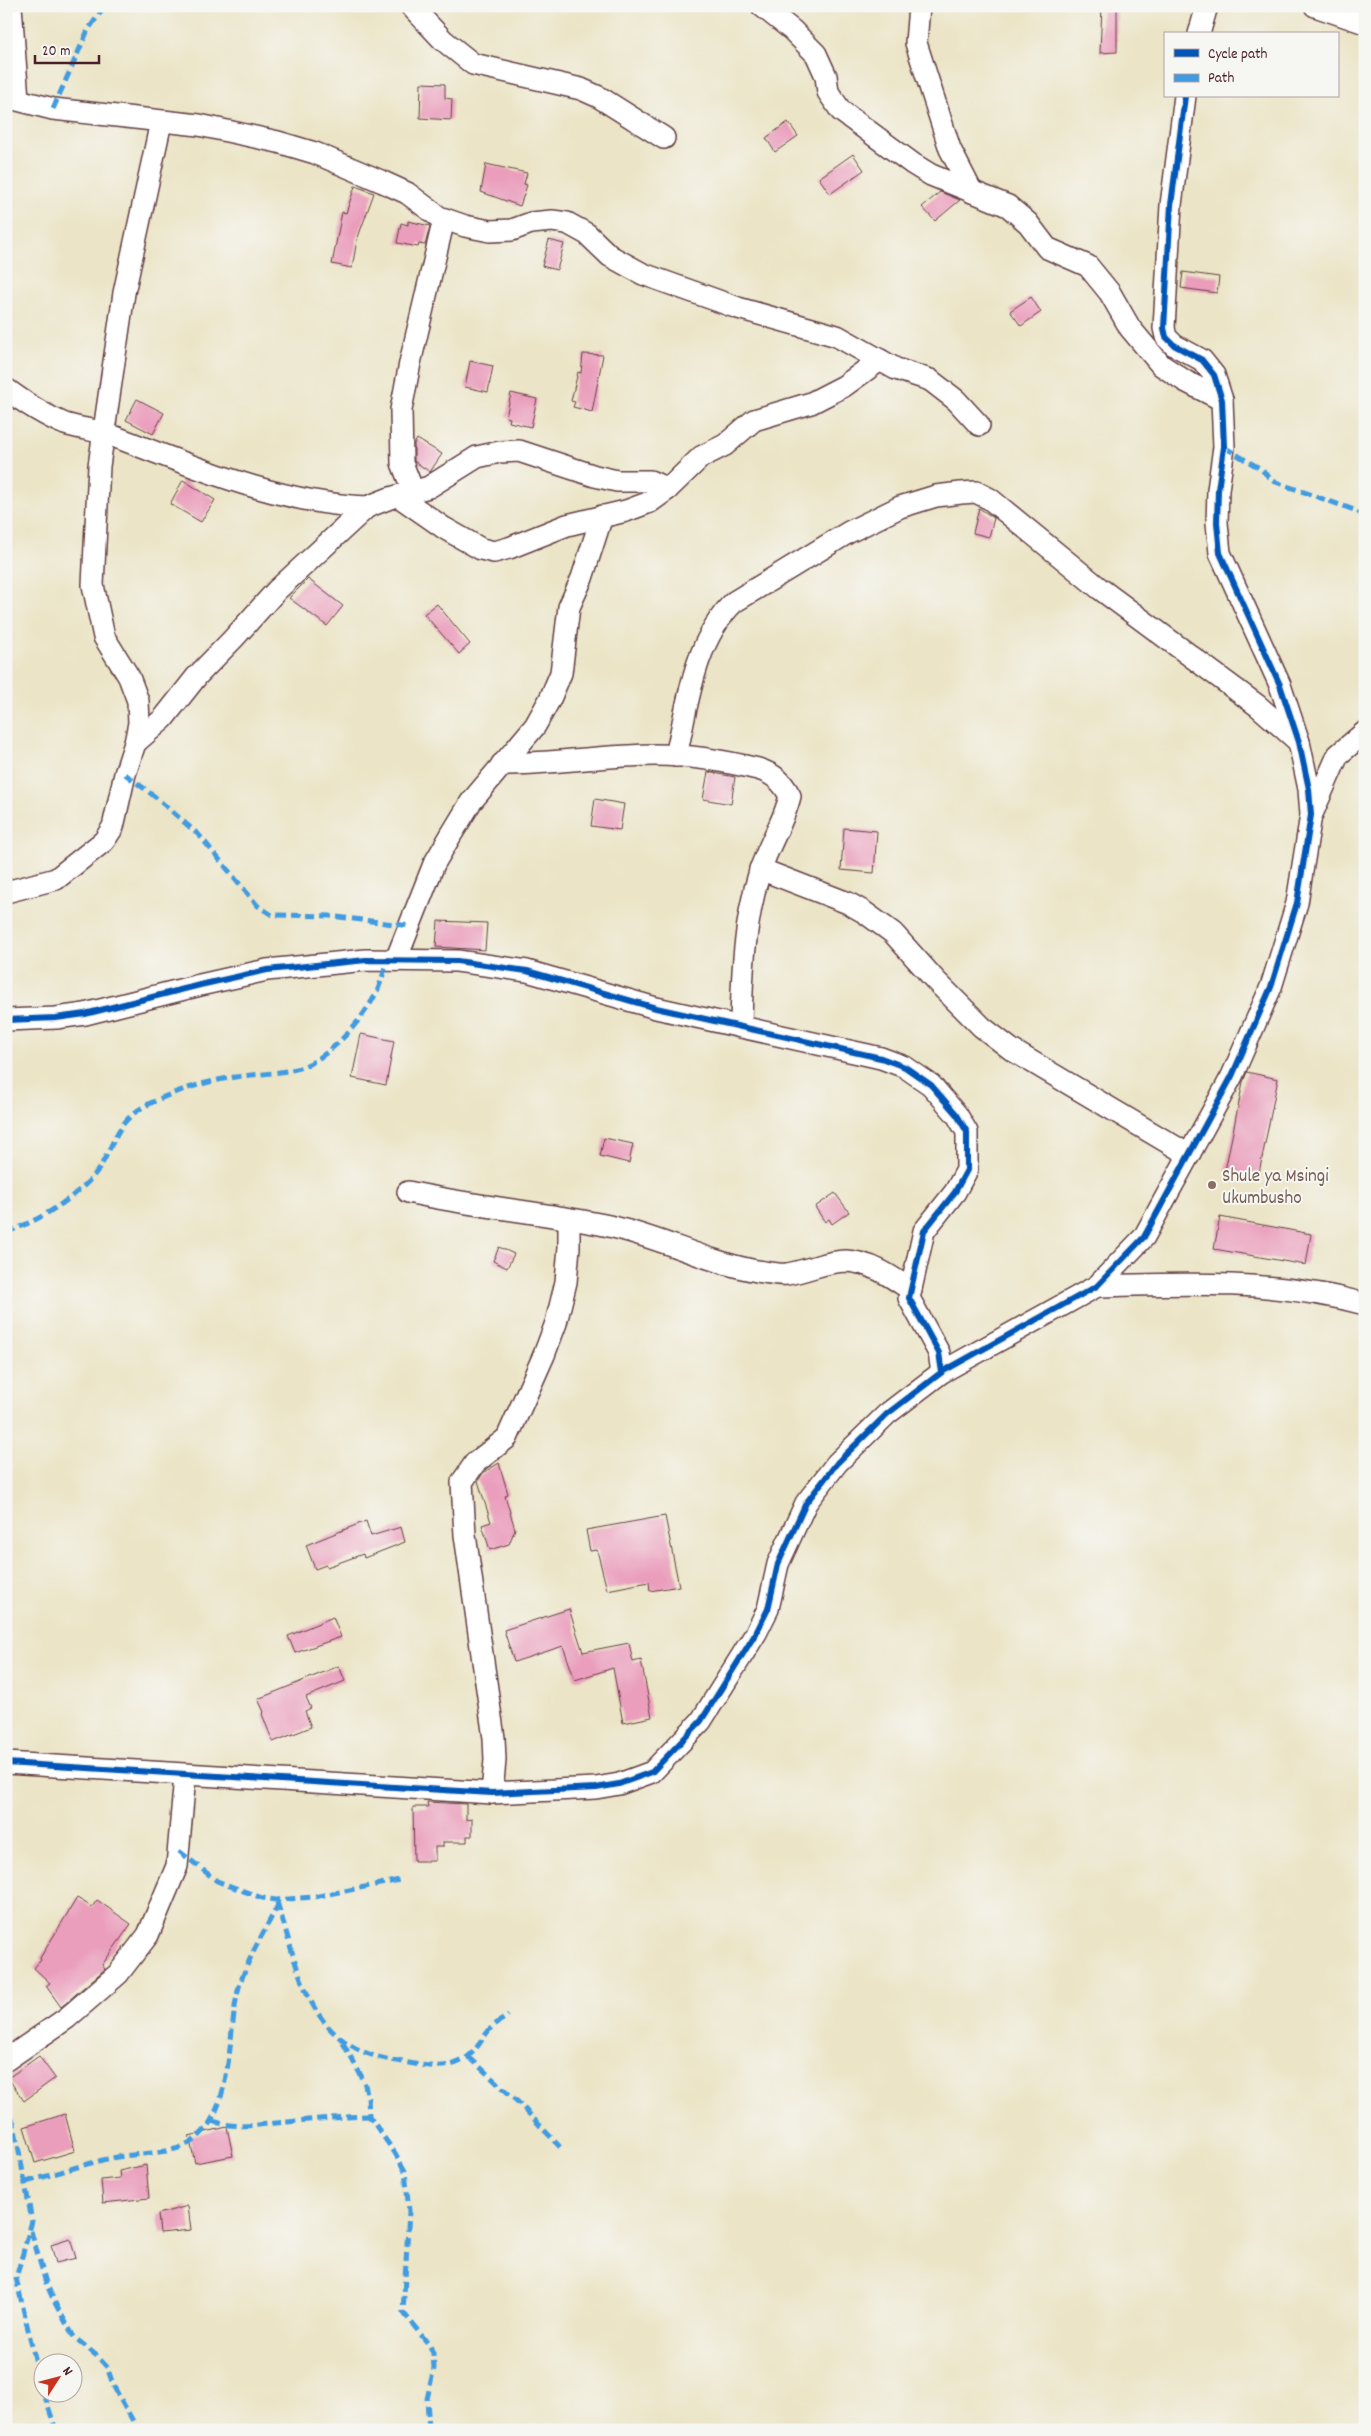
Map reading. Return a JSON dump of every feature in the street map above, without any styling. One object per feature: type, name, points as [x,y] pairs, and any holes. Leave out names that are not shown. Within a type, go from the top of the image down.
[{"type":"street","points":[[11,6],[12,98],[53,108],[199,125],[238,132],[314,153],[407,193],[444,219],[490,231],[512,230],[531,223],[552,221],[567,223],[587,234],[610,256],[643,274],[738,308],[837,336],[880,360],[940,386],[978,425]]},
{"type":"street","points":[[411,6],[432,14],[442,40],[472,64],[581,89],[598,97],[664,138]]},
{"type":"street","points":[[762,6],[792,30],[816,54],[826,76],[828,92],[841,111],[931,175],[1008,206],[1028,223],[1041,244],[1088,266],[1110,293],[1130,328],[1161,365],[1185,381],[1222,400]]},
{"type":"street","points":[[919,6],[916,43],[950,149],[972,192]]},
{"type":"street","points":[[1200,32],[1207,6]]},
{"type":"street","points":[[1315,6],[1365,23]]},
{"type":"street","points":[[6,1763],[185,1776],[492,1793],[596,1788],[619,1784],[652,1772],[701,1721],[756,1633],[768,1609],[778,1564],[806,1502],[837,1464],[886,1414],[942,1372],[1097,1286],[1144,1237],[1232,1076],[1271,986],[1297,903],[1311,814],[1309,789],[1300,742],[1280,685],[1220,553],[1216,523],[1224,447],[1222,400],[1214,376],[1202,360],[1174,345],[1166,337],[1164,328],[1171,205],[1185,98]]},
{"type":"street","points":[[6,892],[56,879],[104,842],[114,827],[125,774],[135,743],[139,723],[138,701],[129,677],[104,637],[93,585],[99,466],[124,293],[161,122]]},
{"type":"street","points":[[444,219],[401,410],[402,463],[405,493],[460,538],[481,549],[494,552],[509,548],[567,525],[640,506],[668,489],[701,457],[725,445],[754,420],[795,409],[819,399],[844,386],[880,360]]},
{"type":"street","points":[[6,389],[27,404],[65,424],[104,433],[262,490],[290,497],[367,507]]},
{"type":"street","points":[[135,743],[163,718],[197,676],[234,639],[277,590],[367,507],[405,493],[429,487],[477,458],[500,452],[519,451],[595,476],[616,481],[650,482],[668,489]]},
{"type":"street","points":[[676,756],[693,683],[706,639],[722,614],[734,602],[849,532],[900,507],[936,496],[976,492],[990,499],[1099,588],[1258,706],[1300,742]]},
{"type":"street","points":[[396,960],[438,857],[471,802],[535,726],[561,674],[569,607],[602,516]]},
{"type":"street","points":[[1311,814],[1338,755],[1365,732]]},
{"type":"street","points":[[502,764],[568,762],[656,755],[693,756],[768,772],[784,785],[790,796],[760,869],[747,922],[742,971],[741,1027]]},
{"type":"street","points":[[760,869],[848,903],[864,912],[893,933],[936,981],[982,1027],[1012,1050],[1189,1155]]},
{"type":"street","points":[[6,1020],[56,1018],[85,1014],[267,970],[366,960],[457,961],[527,971],[656,1008],[836,1047],[881,1058],[905,1067],[931,1085],[957,1115],[967,1132],[967,1170],[955,1192],[924,1231],[910,1298],[939,1353],[942,1372]]},
{"type":"street","points":[[408,1192],[459,1203],[569,1219],[650,1236],[720,1262],[757,1271],[786,1274],[828,1263],[847,1261],[865,1265],[887,1274],[911,1290]]},
{"type":"street","points":[[492,1793],[495,1760],[494,1738],[465,1535],[462,1482],[475,1464],[507,1438],[544,1356],[556,1323],[566,1282],[569,1219]]},
{"type":"street","points":[[1097,1286],[1188,1283],[1285,1288],[1365,1304]]},
{"type":"street","points":[[6,2060],[67,2018],[118,1974],[148,1935],[177,1866],[185,1776]]},
{"type":"building","points":[[1102,6],[1117,6],[1117,52],[1100,53]]},
{"type":"building","points":[[421,83],[445,84],[445,98],[452,99],[451,120],[420,118]]},
{"type":"building","points":[[788,122],[798,136],[775,152],[766,138]]},
{"type":"building","points":[[853,154],[864,170],[830,194],[819,178]]},
{"type":"building","points":[[486,164],[527,173],[524,184],[527,185],[520,206],[481,192]]},
{"type":"building","points":[[355,186],[374,193],[357,240],[352,268],[332,264],[342,212],[346,213]]},
{"type":"building","points":[[940,192],[960,200],[935,221],[922,207]]},
{"type":"building","points":[[408,221],[430,226],[425,245],[419,244],[418,247],[397,243],[401,223],[408,225]]},
{"type":"building","points":[[549,240],[564,244],[557,270],[542,266]]},
{"type":"building","points":[[1183,272],[1219,277],[1217,293],[1181,288]]},
{"type":"building","points":[[1031,297],[1041,312],[1021,326],[1010,311]]},
{"type":"building","points":[[583,354],[603,355],[592,412],[573,407],[575,402],[571,401],[578,372],[581,373]]},
{"type":"building","points":[[470,361],[493,366],[488,392],[465,387]]},
{"type":"building","points":[[511,393],[537,399],[531,427],[509,422],[510,418],[506,417]]},
{"type":"building","points":[[137,399],[164,413],[153,434],[126,420]]},
{"type":"building","points":[[417,439],[442,454],[430,472],[414,461],[414,444]]},
{"type":"building","points":[[183,480],[215,500],[201,522],[170,504]]},
{"type":"building","points":[[979,508],[994,518],[989,537],[973,533]]},
{"type":"building","points":[[308,579],[343,606],[327,626],[289,598]]},
{"type":"building","points":[[437,604],[470,644],[459,654],[424,614]]},
{"type":"building","points":[[708,772],[735,777],[731,804],[703,799]]},
{"type":"building","points":[[595,799],[624,804],[620,830],[591,826]]},
{"type":"building","points":[[844,828],[877,831],[874,873],[841,870]]},
{"type":"building","points":[[438,921],[487,923],[485,950],[436,947]]},
{"type":"building","points":[[361,1034],[394,1041],[386,1085],[352,1078]]},
{"type":"building","points":[[1247,1072],[1278,1079],[1258,1178],[1225,1171],[1243,1082]]},
{"type":"building","points":[[604,1138],[633,1144],[629,1163],[600,1156]]},
{"type":"building","points":[[835,1193],[849,1212],[832,1224],[829,1219],[825,1222],[815,1207]]},
{"type":"building","points":[[1220,1217],[1311,1234],[1306,1265],[1214,1249]]},
{"type":"building","points":[[499,1247],[514,1254],[507,1268],[493,1261]]},
{"type":"building","points":[[499,1463],[508,1494],[505,1496],[515,1529],[509,1544],[490,1550],[482,1525],[491,1522],[478,1481],[483,1473]]},
{"type":"building","points":[[665,1516],[679,1586],[650,1591],[649,1582],[607,1590],[597,1550],[590,1551],[586,1530]]},
{"type":"building","points":[[366,1521],[371,1536],[401,1527],[405,1542],[364,1558],[363,1554],[327,1567],[326,1565],[315,1569],[306,1545]]},
{"type":"building","points":[[569,1609],[583,1652],[629,1643],[633,1662],[641,1660],[652,1717],[623,1723],[613,1668],[575,1680],[563,1646],[514,1662],[504,1630]]},
{"type":"building","points":[[333,1617],[341,1637],[295,1653],[288,1636]]},
{"type":"building","points":[[339,1666],[345,1681],[306,1697],[311,1708],[305,1711],[311,1727],[273,1742],[258,1699]]},
{"type":"building","points":[[427,1802],[466,1804],[466,1820],[472,1819],[472,1836],[467,1836],[467,1842],[443,1842],[443,1847],[435,1847],[435,1861],[414,1861],[413,1807],[428,1807]]},
{"type":"building","points":[[77,1898],[92,1907],[97,1900],[131,1924],[102,1965],[105,1969],[61,2007],[46,1986],[50,1983],[34,1968],[41,1960],[40,1958]]},
{"type":"building","points":[[39,2056],[55,2078],[24,2101],[8,2078]]},
{"type":"building","points":[[65,2114],[75,2151],[35,2163],[24,2127]]},
{"type":"building","points":[[227,2127],[233,2156],[195,2163],[189,2136]]},
{"type":"building","points":[[146,2165],[149,2198],[103,2203],[101,2180],[120,2178],[119,2171]]},
{"type":"building","points":[[188,2206],[191,2230],[160,2233],[158,2214]]},
{"type":"building","points":[[70,2239],[76,2258],[56,2263],[51,2245]]},
{"type":"marked path","points":[[53,109],[88,30],[105,6]]},
{"type":"marked path","points":[[1224,447],[1261,469],[1273,481],[1357,511],[1365,517]]},
{"type":"marked path","points":[[125,774],[199,835],[258,906],[272,915],[330,916],[410,926]]},
{"type":"marked path","points":[[6,1232],[46,1214],[74,1195],[86,1184],[103,1162],[119,1130],[136,1111],[166,1096],[201,1084],[235,1077],[296,1069],[319,1058],[340,1041],[367,1009],[378,990],[388,960]]},
{"type":"marked path","points":[[179,1851],[217,1881],[262,1898],[276,1900],[314,1897],[400,1880]]},
{"type":"marked path","points":[[277,1902],[294,1958],[314,2006],[328,2026],[347,2043],[371,2055],[424,2065],[446,2066],[453,2064],[469,2056],[490,2029],[508,2015]]},
{"type":"marked path","points":[[26,2182],[105,2159],[178,2148],[201,2134],[213,2118],[221,2098],[230,2052],[239,1987],[252,1955],[278,1905]]},
{"type":"marked path","points":[[343,2043],[364,2081],[368,2097],[369,2116],[405,2171],[409,2211],[403,2312],[430,2346],[433,2353],[434,2368],[427,2399],[429,2430]]},
{"type":"marked path","points":[[469,2057],[520,2104],[560,2147]]},
{"type":"marked path","points":[[6,2103],[14,2124],[32,2221],[16,2278],[34,2354]]},
{"type":"marked path","points":[[212,2121],[223,2124],[250,2126],[369,2116]]},
{"type":"marked path","points":[[31,2231],[46,2283],[56,2305],[74,2337],[107,2367],[114,2387],[138,2430]]},
{"type":"marked path","points":[[47,2404],[56,2430]]},
{"type":"cycle path","points":[[6,1763],[492,1793],[596,1788],[619,1784],[652,1772],[701,1721],[756,1633],[768,1609],[778,1564],[806,1503],[837,1463],[887,1414],[942,1372],[1097,1286],[1144,1237],[1232,1076],[1271,987],[1297,903],[1311,815],[1309,789],[1299,742],[1280,685],[1220,553],[1217,523],[1218,490],[1224,447],[1222,400],[1214,375],[1202,360],[1174,345],[1166,337],[1164,328],[1171,205],[1185,98]]},
{"type":"cycle path","points":[[6,1020],[56,1018],[85,1014],[267,970],[366,960],[457,961],[527,971],[656,1008],[881,1058],[905,1067],[931,1085],[957,1115],[967,1132],[967,1170],[955,1192],[924,1231],[909,1298],[939,1353],[942,1372]]},
{"type":"place","name":"Shule ya Msingi Ukumbusho","points":[[1212,1185]]}]
